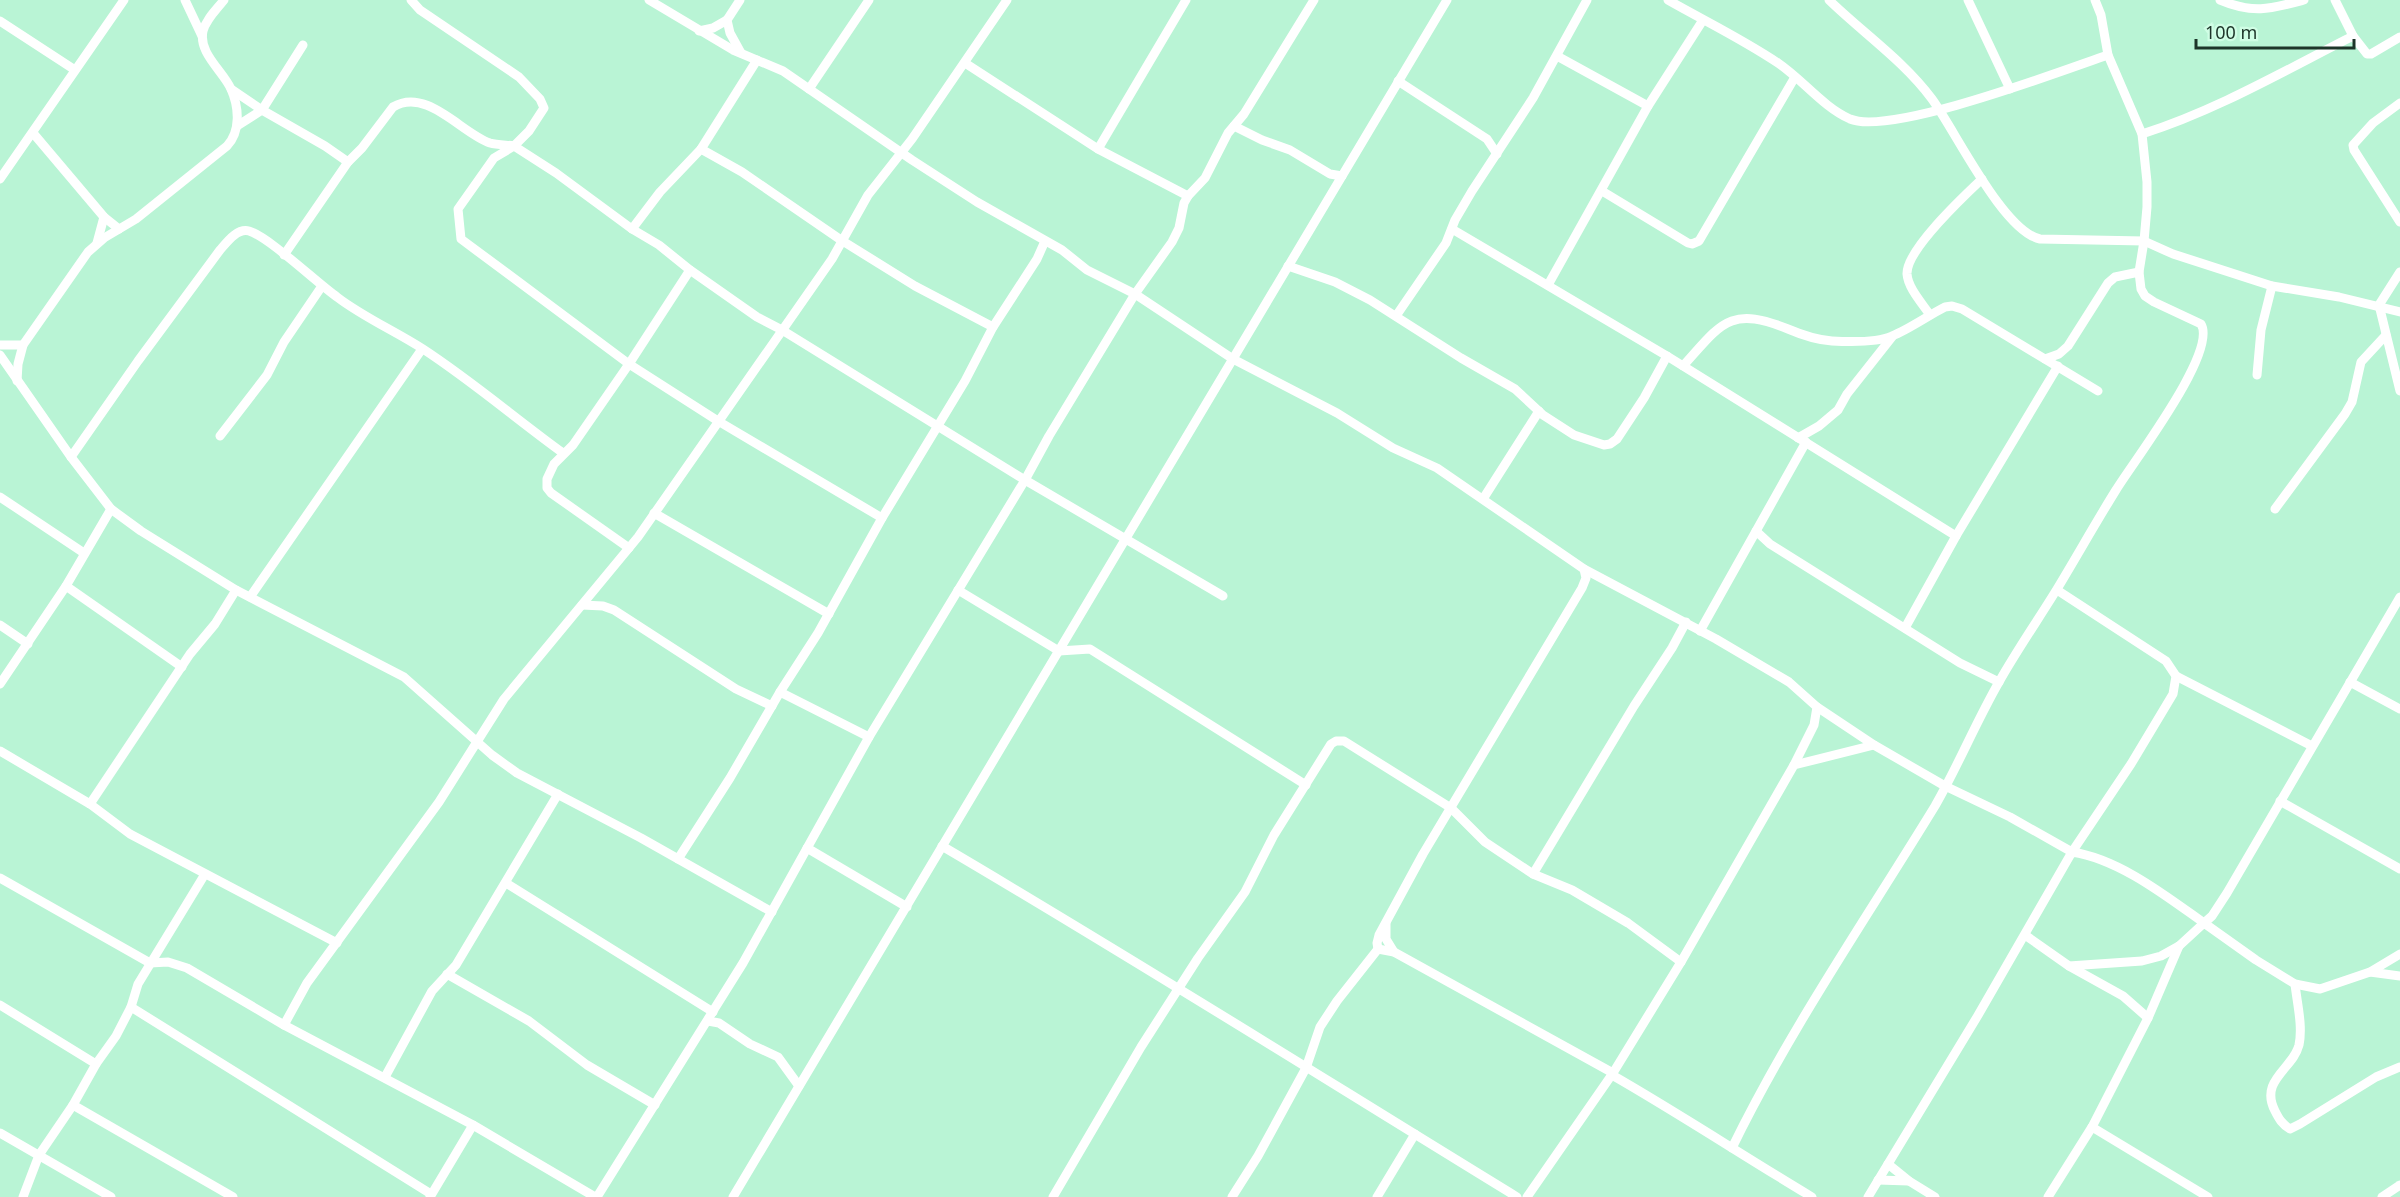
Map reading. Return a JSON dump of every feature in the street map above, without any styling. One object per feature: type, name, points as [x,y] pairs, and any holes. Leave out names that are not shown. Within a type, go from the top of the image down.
[{"type":"street","points":[[0,179],[124,0]]},
{"type":"street","points":[[185,0],[210,57],[231,89],[348,162]]},
{"type":"street","points":[[203,38],[207,23],[224,0]]},
{"type":"street","points":[[411,0],[420,10],[519,77],[540,99],[544,108],[529,131],[514,146],[494,158],[458,209],[461,239],[629,364],[718,421],[882,518]]},
{"type":"street","points":[[649,0],[699,31],[741,53],[783,71],[976,202],[1062,250],[1087,270],[1135,294],[1233,359],[1337,413],[1393,448],[1437,468],[1584,569],[1686,622],[1789,682],[1817,707],[1874,745],[1945,786],[2010,817],[2072,852],[2106,861],[2159,891],[2256,960],[2295,984],[2320,989],[2370,972],[2400,955]]},
{"type":"street","points":[[699,31],[713,28],[727,20],[740,0]]},
{"type":"street","points":[[809,89],[869,0]]},
{"type":"street","points":[[284,1025],[307,983],[439,802],[504,699],[629,548],[832,259],[868,195],[902,152],[1007,0]]},
{"type":"street","points":[[1098,149],[1186,0]]},
{"type":"street","points":[[0,878],[150,963],[168,962],[187,968],[284,1025],[473,1125],[596,1197],[708,1021],[772,912],[869,737],[1025,480],[1049,436],[1135,294],[1172,242],[1179,228],[1184,203],[1188,196],[1205,178],[1234,126],[1244,114],[1314,0]]},
{"type":"street","points":[[734,1197],[1447,0]]},
{"type":"street","points":[[1396,316],[1446,243],[1472,191],[1557,56],[1587,0]]},
{"type":"street","points":[[1668,0],[1767,56],[1821,99],[1853,120],[1891,120],[1975,101],[2108,55]]},
{"type":"street","points":[[1968,0],[2010,89]]},
{"type":"street","points":[[1732,1148],[1760,1091],[1945,786],[1999,682],[2117,488],[2159,428],[2199,353],[2204,338],[2204,330],[2200,324],[2145,296],[2141,289],[2139,272],[2144,241],[2147,182],[2142,134],[2108,55],[2096,0]]},
{"type":"street","points":[[2220,0],[2233,6],[2264,10],[2304,0]]},
{"type":"street","points":[[2335,0],[2353,36],[2367,54],[2400,38]]},
{"type":"street","points":[[1831,1],[1915,80],[1939,109],[1982,179],[2008,215],[2030,237],[2040,240],[2144,241],[2173,254],[2272,286],[2379,305],[2400,312]]},
{"type":"street","points":[[727,20],[730,33],[741,53]]},
{"type":"street","points":[[1548,285],[1648,106],[1703,20]]},
{"type":"street","points":[[0,21],[75,70]]},
{"type":"street","points":[[2142,134],[2164,128],[2218,103],[2353,36]]},
{"type":"street","points":[[237,126],[262,110],[303,45]]},
{"type":"street","points":[[1557,56],[1648,106]]},
{"type":"street","points":[[632,228],[660,192],[701,149],[757,60]]},
{"type":"street","points":[[965,63],[1098,149],[1188,196]]},
{"type":"street","points":[[1602,191],[1688,243],[1699,241],[1795,77]]},
{"type":"street","points":[[1398,81],[1487,139],[1497,154]]},
{"type":"street","points":[[17,381],[22,345],[88,252],[97,243],[136,219],[227,146],[235,136],[237,126],[231,89]]},
{"type":"street","points":[[284,255],[348,162],[362,148],[393,106],[410,101],[429,105],[491,143],[514,146],[659,245],[757,317],[782,330],[1025,480],[1223,596]]},
{"type":"street","points":[[2400,103],[2373,123],[2353,145],[2400,222]]},
{"type":"street","points":[[1234,126],[1262,140],[1290,150],[1330,174],[1342,176]]},
{"type":"street","points":[[33,133],[104,217],[119,230]]},
{"type":"street","points":[[1487,139],[1507,138]]},
{"type":"street","points":[[701,149],[742,172],[841,240],[915,286],[993,327]]},
{"type":"street","points":[[1330,174],[1334,189]]},
{"type":"street","points":[[1929,315],[1908,281],[1907,271],[1912,258],[1944,215],[1982,179]]},
{"type":"street","points":[[97,243],[104,217]]},
{"type":"street","points":[[1452,229],[1667,356],[1956,536]]},
{"type":"street","points":[[71,457],[138,361],[229,239],[244,231],[252,232],[339,299],[472,382],[563,453]]},
{"type":"street","points":[[678,859],[829,614],[882,518],[965,381],[993,327],[1037,259],[1045,241]]},
{"type":"street","points":[[1288,266],[1349,288],[1515,389],[1539,411],[1574,435],[1604,445],[1617,439],[1644,398],[1667,356]]},
{"type":"street","points":[[629,548],[551,493],[547,488],[549,472],[563,453],[573,445],[690,270]]},
{"type":"street","points":[[2045,359],[2059,354],[2068,346],[2108,283],[2115,277],[2139,272]]},
{"type":"street","points":[[2400,272],[2379,305],[2400,391]]},
{"type":"street","points":[[220,436],[267,375],[280,347],[322,286]]},
{"type":"street","points":[[2257,375],[2261,330],[2272,286]]},
{"type":"street","points":[[1700,631],[1756,531],[1802,440],[1838,410],[1847,394],[1892,337],[1929,315],[1952,306],[1962,309],[2098,391]]},
{"type":"street","points":[[1683,366],[1709,337],[1726,323],[1744,318],[1757,318],[1810,337],[1830,341],[1892,337]]},
{"type":"street","points":[[2275,509],[2345,414],[2352,402],[2361,362],[2386,336]]},
{"type":"street","points":[[0,345],[22,345]]},
{"type":"street","points":[[250,597],[422,349]]},
{"type":"street","points":[[0,355],[71,457],[111,509],[141,531],[236,590],[404,677],[477,742],[517,773],[772,912]]},
{"type":"street","points":[[1905,628],[1956,536],[2058,366]]},
{"type":"street","points":[[1483,499],[1539,411]]},
{"type":"street","points":[[0,497],[84,553]]},
{"type":"street","points":[[0,684],[66,586],[111,509]]},
{"type":"street","points":[[654,513],[829,614]]},
{"type":"street","points":[[1756,531],[1770,544],[1960,663],[1999,682]]},
{"type":"street","points":[[1232,1197],[1306,1068],[1320,1027],[1337,1001],[1378,949],[1379,935],[1423,854],[1582,588],[1586,578],[1584,569]]},
{"type":"street","points":[[66,586],[182,667]]},
{"type":"street","points":[[597,589],[603,606]]},
{"type":"street","points":[[90,804],[182,667],[215,624],[236,590]]},
{"type":"street","points":[[958,590],[1059,651],[1090,649],[1306,784]]},
{"type":"street","points":[[2057,590],[2166,661],[2176,676],[2312,746]]},
{"type":"street","points":[[2069,966],[2142,960],[2161,956],[2179,946],[2212,916],[2400,597]]},
{"type":"street","points":[[582,605],[603,606],[639,625],[736,688],[772,706]]},
{"type":"street","points":[[1533,874],[1686,622]]},
{"type":"street","points":[[0,624],[28,644]]},
{"type":"street","points":[[1868,1197],[2072,852],[2131,764],[2173,694],[2176,676]]},
{"type":"street","points":[[2350,682],[2400,709]]},
{"type":"street","points":[[780,692],[869,737]]},
{"type":"street","points":[[1527,1197],[1571,1130],[1612,1074],[1681,962],[1794,765],[1814,725],[1817,707]]},
{"type":"street","points":[[1053,1197],[1141,1047],[1245,892],[1274,835],[1331,744],[1336,741],[1344,741],[1451,808],[1485,842],[1533,874],[1572,890],[1628,923],[1681,962]]},
{"type":"street","points":[[1794,765],[1874,745]]},
{"type":"street","points":[[0,751],[90,804],[130,834],[337,943]]},
{"type":"street","points":[[385,1077],[432,992],[456,965],[558,794]]},
{"type":"street","points":[[2280,801],[2400,869]]},
{"type":"street","points":[[942,846],[1084,930],[1517,1197]]},
{"type":"street","points":[[807,848],[907,907]]},
{"type":"street","points":[[23,1197],[39,1155],[116,1036],[131,1007],[138,984],[205,874]]},
{"type":"street","points":[[506,883],[713,1012]]},
{"type":"street","points":[[1386,924],[1386,939],[1394,952]]},
{"type":"street","points":[[2025,935],[2069,966],[2122,996],[2148,1018]]},
{"type":"street","points":[[2048,1197],[2092,1127],[2148,1018],[2179,946]]},
{"type":"street","points":[[1378,949],[1394,952],[1612,1074],[1812,1197]]},
{"type":"street","points":[[2370,972],[2400,976]]},
{"type":"street","points":[[447,974],[529,1021],[587,1065],[655,1105]]},
{"type":"street","points":[[2295,984],[2300,1041],[2297,1052],[2283,1068],[2271,1093],[2272,1106],[2284,1125],[2290,1129],[2300,1124],[2376,1077],[2400,1066]]},
{"type":"street","points":[[0,1005],[96,1065]]},
{"type":"street","points":[[131,1007],[431,1195],[473,1125]]},
{"type":"street","points":[[708,1021],[718,1023],[750,1044],[778,1057],[799,1086]]},
{"type":"street","points":[[73,1105],[233,1197]]},
{"type":"street","points":[[2092,1127],[2208,1197]]},
{"type":"street","points":[[0,1133],[111,1197]]},
{"type":"street","points":[[1377,1197],[1415,1134]]},
{"type":"street","points":[[1888,1164],[1909,1181],[1935,1197]]},
{"type":"street","points":[[1878,1180],[1909,1181]]},
{"type":"street","points":[[2382,1197],[2400,1185]]}]
